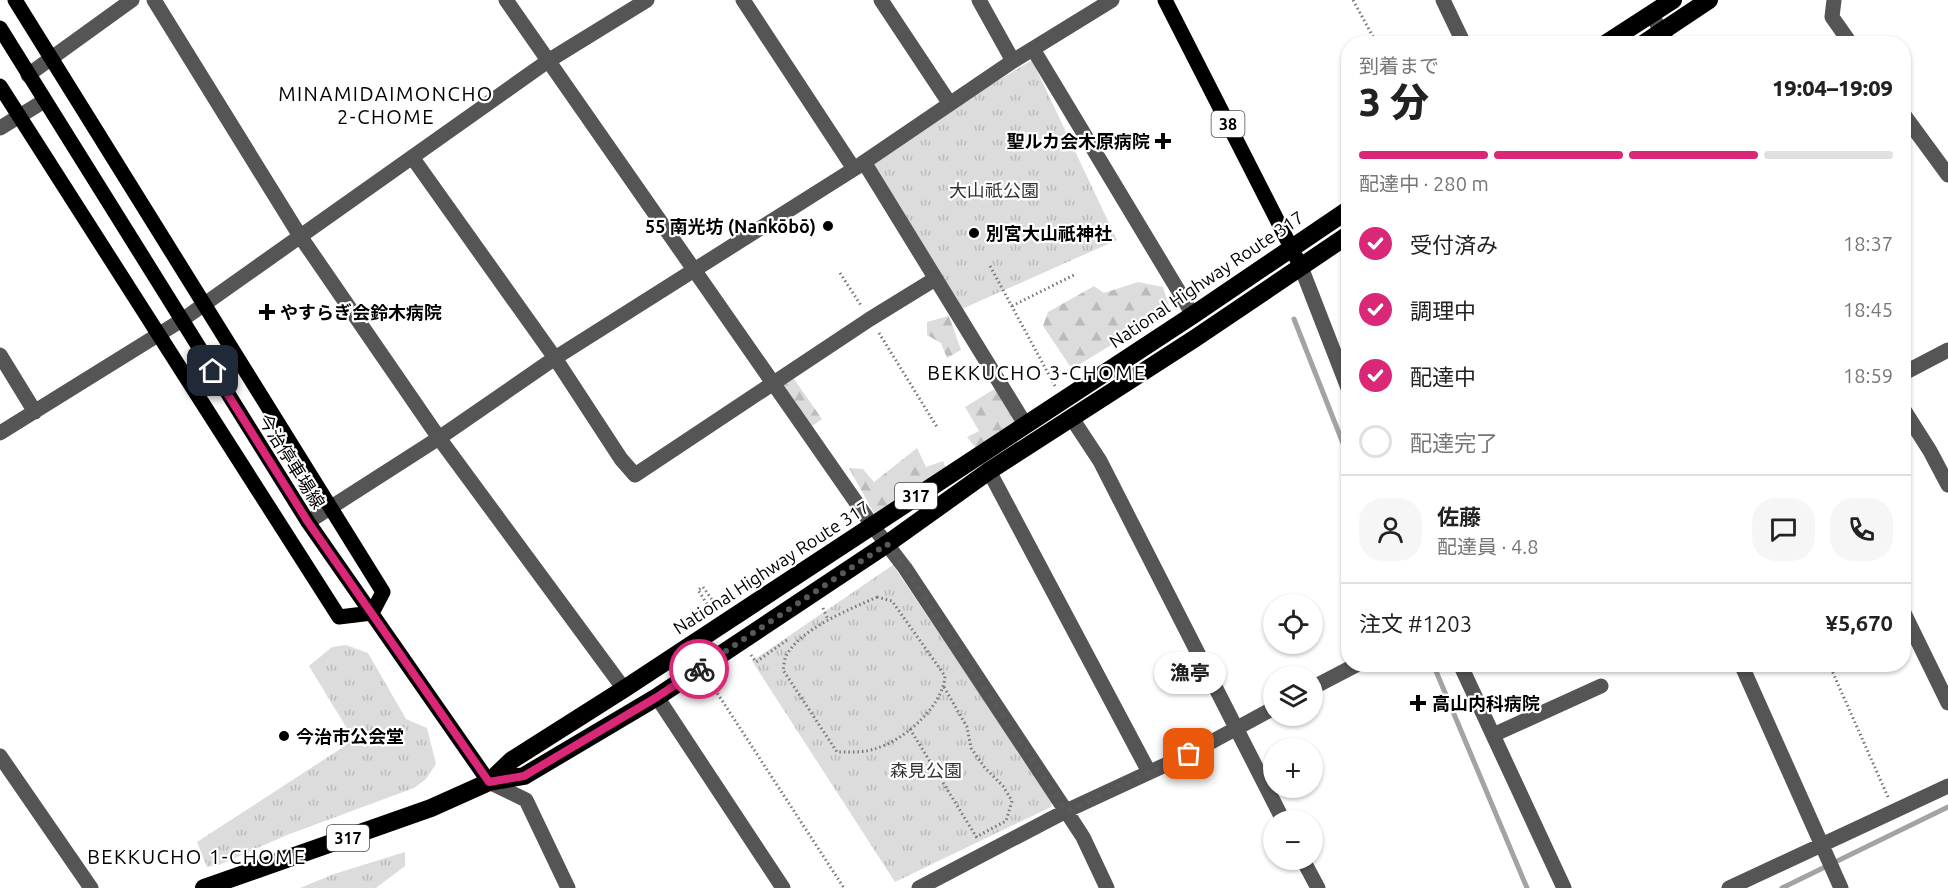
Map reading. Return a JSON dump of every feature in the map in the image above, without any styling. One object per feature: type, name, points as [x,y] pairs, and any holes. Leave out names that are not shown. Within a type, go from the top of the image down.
[{"type":"highway","points":[[1617,36],[1674,0]]},
{"type":"highway","points":[[1666,36],[1709,0]]},
{"type":"highway","name":"National Highway Route 317","points":[[489,782],[512,760],[624,689],[1193,315],[1341,215]]},
{"type":"highway","name":"National Highway Route 317","points":[[204,888],[225,885],[431,808],[489,782],[524,776],[657,697],[887,544],[989,471],[1194,339],[1341,240]]},
{"type":"main road","points":[[0,86],[339,617],[372,613],[383,592],[15,0]]},
{"type":"main road","name":"38","points":[[1165,0],[1301,267]]},
{"type":"main road","name":"今治停車場線","points":[[0,28],[308,522],[489,782]]},
{"type":"street","points":[[28,75],[132,0]]},
{"type":"street","points":[[154,0],[300,236],[439,438],[624,689]]},
{"type":"street","points":[[506,0],[872,525],[905,568],[1083,837],[1107,888]]},
{"type":"street","points":[[0,433],[182,321],[548,61],[647,0]]},
{"type":"street","points":[[743,0],[859,165],[935,279],[1025,424]]},
{"type":"street","points":[[881,0],[950,104]]},
{"type":"street","points":[[979,0],[1013,61]]},
{"type":"street","points":[[308,522],[439,438],[555,358],[859,165],[1013,61],[1112,0]]},
{"type":"street","points":[[1443,0],[1460,36]]},
{"type":"street","points":[[1834,0],[1832,17],[1845,36]]},
{"type":"street","points":[[1651,14],[1664,36]]},
{"type":"street","points":[[1033,49],[1193,315]]},
{"type":"street","points":[[0,129],[44,100]]},
{"type":"street","points":[[1911,125],[1948,175]]},
{"type":"street","points":[[412,157],[555,358],[621,459],[635,475],[870,319],[935,279]]},
{"type":"street","points":[[1301,267],[1341,370]]},
{"type":"street","points":[[1911,369],[1948,350]]},
{"type":"street","points":[[0,356],[35,412]]},
{"type":"street","points":[[1071,417],[1100,461],[1278,810]]},
{"type":"street","points":[[1911,421],[1930,450],[1948,485]]},
{"type":"street","points":[[989,471],[1149,772]]},
{"type":"street","points":[[1911,628],[1948,703]]},
{"type":"street","points":[[1323,682],[1343,672]]},
{"type":"street","points":[[1464,672],[1564,888]]},
{"type":"street","points":[[1745,672],[1841,888]]},
{"type":"street","points":[[1493,735],[1601,686]]},
{"type":"street","points":[[657,697],[783,888]]},
{"type":"street","points":[[928,886],[1066,811],[1189,754],[1263,714]]},
{"type":"street","points":[[0,756],[91,888]]},
{"type":"street","points":[[489,782],[526,800],[568,888]]},
{"type":"street","points":[[1729,888],[1948,786]]},
{"type":"street","points":[[1308,870],[1318,888]]},
{"type":"path","points":[[1353,0],[1373,36]]},
{"type":"path","points":[[990,266],[1062,399]]},
{"type":"path","points":[[840,273],[937,427]]},
{"type":"path","points":[[1012,306],[1076,274]]},
{"type":"path","points":[[707,604],[698,590],[703,587],[713,602]]},
{"type":"path","points":[[877,597],[892,601],[945,676],[944,687],[934,705],[901,737],[875,749],[837,752],[783,670],[786,657],[798,641],[828,620],[877,597]]},
{"type":"path","points":[[756,662],[787,640]]},
{"type":"path","points":[[700,668],[844,888]]},
{"type":"path","points":[[1833,672],[1894,811]]},
{"type":"path","points":[[944,687],[967,727],[971,748],[985,768],[1004,786],[1012,801],[1006,821],[976,837]]},
{"type":"path","points":[[910,729],[987,853]]},
{"type":"green space","name":"大山祇公園","points":[[1032,60],[1117,240],[962,309],[870,159]]},
{"type":"green space","points":[[1138,282],[1163,287],[1170,309],[1072,369],[1043,326],[1048,312],[1094,286],[1104,293]]},
{"type":"green space","points":[[949,316],[961,350],[947,358],[941,343],[927,335],[927,322]]},
{"type":"green space","points":[[794,379],[822,419],[809,428],[783,391],[784,382]]},
{"type":"green space","points":[[996,388],[1020,426],[979,452],[967,437],[979,431],[965,407]]},
{"type":"green space","points":[[917,448],[926,467],[943,461],[946,469],[875,515],[849,468],[863,469],[874,482]]},
{"type":"green space","name":"森見公園","points":[[893,565],[1052,802],[1051,807],[895,882],[752,661]]},
{"type":"green space","points":[[346,645],[368,653],[406,719],[427,728],[436,764],[426,779],[414,788],[287,835],[219,865],[207,867],[197,842],[354,740],[309,666],[332,647]]},
{"type":"green space","points":[[405,852],[405,866],[376,888],[300,888],[334,874]]},
{"type":"waterway","points":[[1294,319],[1341,438]]},
{"type":"waterway","points":[[1436,672],[1527,888]]},
{"type":"waterway","points":[[1782,888],[1948,807]]},
{"type":"way so far","points":[[699,669],[887,544],[1066,811],[1189,754]]},
{"type":"place","name":"聖ルカ会木原病院","points":[[1163,141]]},
{"type":"place","name":"55 南光坊 (Nankōbō)","points":[[828,226]]},
{"type":"place","name":"別宮大山祇神社","points":[[974,233]]},
{"type":"place","name":"やすらぎ会鈴木病院","points":[[267,312]]},
{"type":"place","name":"高山内科病院","points":[[1418,703]]},
{"type":"place","name":"今治市公会堂","points":[[284,736]]},
{"type":"place","name":"漁亭","points":[[1189,754]]},
{"type":"district","name":"MINAMIDAIMONCHO 2-CHOME","points":[[386,104]]},
{"type":"district","name":"BEKKUCHO 3-CHOME","points":[[1037,372]]},
{"type":"district","name":"BEKKUCHO 1-CHOME","points":[[197,856]]},
{"type":"route","points":[[213,371],[308,522],[489,782],[524,776],[657,697],[699,669]]}]
